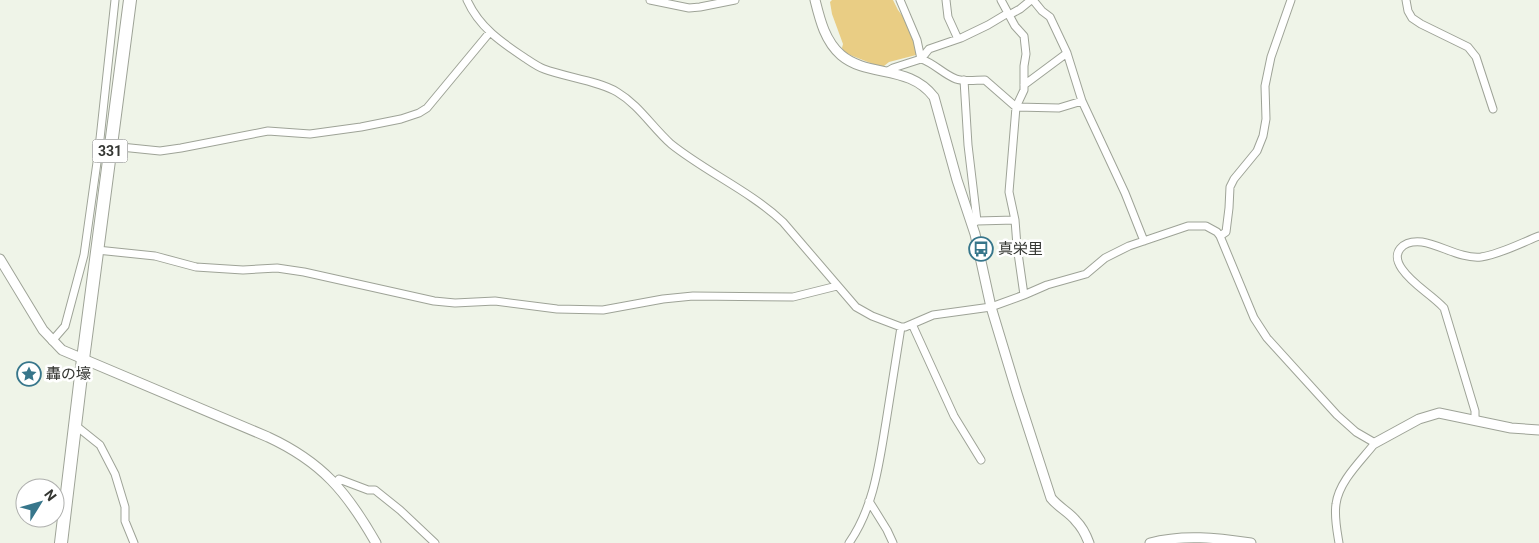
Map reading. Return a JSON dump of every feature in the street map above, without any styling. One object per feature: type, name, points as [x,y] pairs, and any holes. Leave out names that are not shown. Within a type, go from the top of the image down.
[{"type":"highway","name":"331","points":[[60,543],[111,146],[110,105],[130,0]]},
{"type":"street","points":[[52,341],[65,326],[84,255],[110,105],[115,0]]},
{"type":"street","points":[[467,0],[482,25],[504,44],[542,69],[615,90],[632,102],[671,143],[772,211],[856,307],[872,316],[901,327],[929,316],[992,307],[1024,296],[1047,285],[1086,274],[1112,253],[1169,232],[1195,225],[1212,228],[1220,236],[1254,318],[1267,338],[1337,415],[1356,432],[1375,443]]},
{"type":"street","points":[[650,0],[689,8],[735,0]]},
{"type":"street","points":[[815,0],[826,34],[842,56],[852,62],[906,76],[929,90],[934,97],[958,180],[974,223]]},
{"type":"street","points":[[900,0],[917,40],[921,60]]},
{"type":"street","points":[[946,0],[948,17],[958,39]]},
{"type":"street","points":[[1001,0],[1015,26],[1024,36],[1026,54],[1024,90],[1016,107],[1009,192],[1015,220],[1024,296]]},
{"type":"street","points":[[921,60],[929,49],[988,26],[1020,9],[1032,0],[1050,17],[1067,53],[1082,101],[1125,194],[1144,241]]},
{"type":"street","points":[[1220,236],[1226,232],[1230,208],[1230,187],[1234,179],[1257,151],[1264,136],[1266,119],[1265,86],[1271,57],[1291,0]]},
{"type":"street","points":[[1406,0],[1408,11],[1412,18],[1468,46],[1476,57],[1494,109]]},
{"type":"street","points":[[111,146],[160,150],[182,148],[268,131],[310,134],[361,127],[419,114],[427,108],[490,32]]},
{"type":"street","points":[[1024,85],[1067,53]]},
{"type":"street","points":[[888,71],[921,60],[929,61],[942,72],[958,80],[985,80],[1016,107],[1058,108],[1082,101]]},
{"type":"street","points":[[964,80],[974,223],[992,307],[1051,498],[1076,520],[1089,543]]},
{"type":"street","points":[[974,223],[1015,220]]},
{"type":"street","points":[[1475,420],[1475,410],[1444,308],[1436,299],[1408,277],[1397,260],[1397,254],[1399,249],[1406,244],[1421,242],[1453,252],[1480,257],[1539,236]]},
{"type":"street","points":[[97,250],[155,256],[196,267],[242,270],[277,268],[304,272],[434,301],[495,301],[577,311],[603,310],[693,296],[793,297],[837,286]]},
{"type":"street","points":[[0,259],[44,330],[62,350],[285,445],[324,472],[361,518],[376,543]]},
{"type":"street","points":[[912,324],[954,416],[981,460]]},
{"type":"street","points":[[849,543],[870,501],[877,475],[901,327]]},
{"type":"street","points":[[1339,543],[1335,510],[1338,496],[1351,474],[1375,443],[1432,414],[1447,414],[1525,430],[1539,430]]},
{"type":"street","points":[[75,425],[100,445],[115,474],[125,507],[125,521],[134,543]]},
{"type":"street","points":[[335,484],[339,479],[368,490],[375,490],[400,510],[435,543]]},
{"type":"street","points":[[870,501],[893,543]]},
{"type":"street","points":[[1150,543],[1178,538],[1206,538],[1251,543]]},
{"type":"shaded area","points":[[832,0],[893,0],[910,26],[917,52],[916,55],[889,62],[884,66],[878,66],[845,53],[832,14],[830,2]]},
{"type":"place","name":"真栄里","points":[[981,249]]},
{"type":"place","name":"轟の壕","points":[[29,374]]}]
